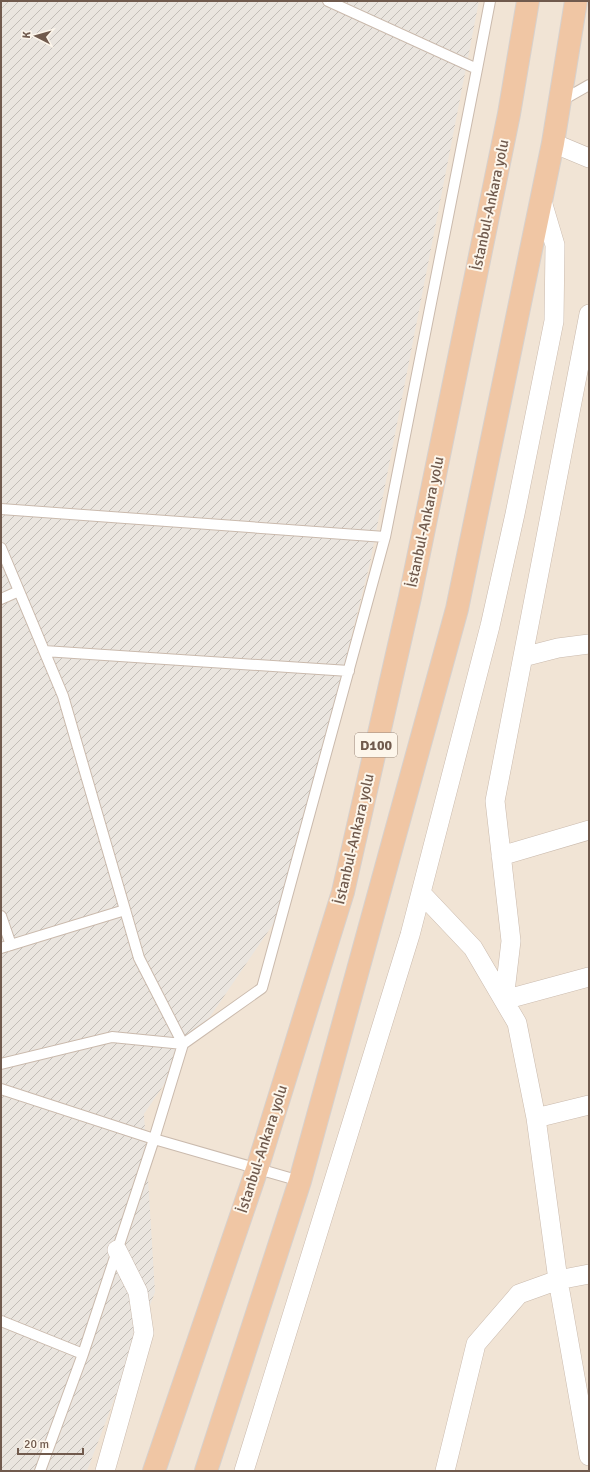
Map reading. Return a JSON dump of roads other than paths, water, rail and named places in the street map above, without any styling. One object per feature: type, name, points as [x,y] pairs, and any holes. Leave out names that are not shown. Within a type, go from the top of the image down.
[{"type":"highway","name":"İstanbul-Ankara yolu","points":[[154,1471],[257,1169],[342,892],[410,598],[509,114],[528,1]]},
{"type":"highway","name":"D100","points":[[206,1471],[300,1181],[457,609],[553,143],[576,1]]},
{"type":"street","points":[[553,143],[589,158]]},
{"type":"street","points":[[244,1471],[408,942],[490,626],[554,321],[556,245],[541,198]]},
{"type":"street","points":[[504,1000],[511,941],[495,800],[589,314]]},
{"type":"street","points":[[523,657],[558,648],[589,644]]},
{"type":"street","points":[[501,856],[589,830]]},
{"type":"street","points":[[421,892],[473,948],[517,1023],[536,1118],[558,1280],[589,1453]]},
{"type":"street","points":[[504,1000],[589,977]]},
{"type":"street","points":[[536,1118],[589,1105]]},
{"type":"street","points":[[105,1471],[144,1333],[138,1292],[117,1250]]},
{"type":"street","points":[[444,1471],[476,1344],[519,1294],[558,1280],[589,1274]]},
{"type":"lane","points":[[328,1],[477,69]]},
{"type":"lane","points":[[40,1471],[83,1354],[184,1044],[262,988],[385,537],[490,1]]},
{"type":"lane","points":[[560,101],[589,85]]},
{"type":"lane","points":[[1,509],[385,537]]},
{"type":"lane","points":[[1,548],[63,696],[139,958],[184,1044]]},
{"type":"lane","points":[[1,599],[19,591]]},
{"type":"lane","points":[[44,651],[348,670]]},
{"type":"lane","points":[[1,916],[6,947],[125,910]]},
{"type":"lane","points":[[1,1064],[112,1037],[184,1044]]},
{"type":"lane","points":[[1,1089],[154,1139],[300,1181]]},
{"type":"lane","points":[[1,1321],[83,1354]]}]
